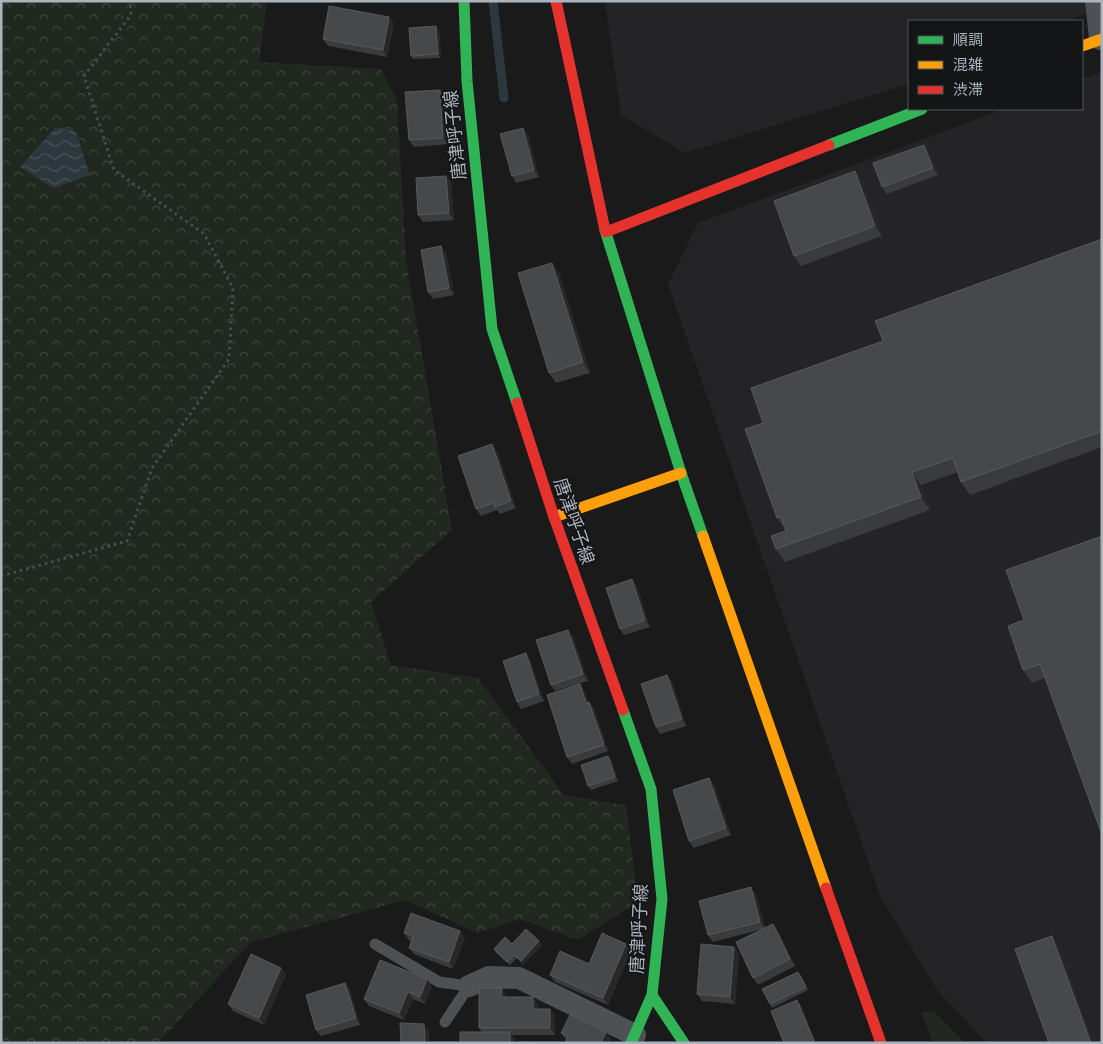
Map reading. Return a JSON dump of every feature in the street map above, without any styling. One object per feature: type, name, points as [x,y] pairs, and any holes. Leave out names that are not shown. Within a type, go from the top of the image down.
[{"type":"street","name":"唐津呼子線","points":[[464,1],[467,81],[492,329],[554,517],[650,789],[662,899],[652,995],[633,1039]]},
{"type":"street","points":[[556,1],[606,232],[681,473],[881,1043]]},
{"type":"street","points":[[1094,41],[1096,1]]},
{"type":"street","points":[[606,232],[919,110]]},
{"type":"street","points":[[554,517],[681,473]]},
{"type":"street","points":[[469,986],[489,978],[519,978],[633,1039]]},
{"type":"street","points":[[652,995],[684,1043]]},
{"type":"lane","points":[[375,944],[439,982],[469,986],[445,1022]]},
{"type":"path","points":[[1,576],[127,541],[152,468],[229,359],[233,288],[204,234],[114,170],[84,76],[131,15],[130,1]]},
{"type":"shaded area","points":[[605,1],[1084,1],[1086,14],[1070,20],[908,20],[908,84],[685,153],[621,115]]},
{"type":"shaded area","points":[[1102,72],[1102,1043],[987,1043],[937,990],[880,896],[668,284],[698,223],[1001,110],[1083,110],[1083,79]]},
{"type":"green space","points":[[1,1],[267,1],[259,62],[381,69],[397,100],[406,261],[452,530],[371,602],[391,665],[478,678],[564,795],[626,805],[638,902],[578,940],[519,919],[477,933],[405,900],[251,942],[158,1043],[1,1043]]},
{"type":"green space","points":[[934,1011],[965,1043],[933,1043],[921,1012]]},
{"type":"water","points":[[56,127],[76,132],[90,175],[53,188],[20,167]]},
{"type":"building","points":[[329,6],[389,17],[383,50],[323,39]]},
{"type":"building","points":[[436,26],[438,54],[411,56],[409,28]]},
{"type":"building","points":[[440,90],[443,138],[409,140],[405,92]]},
{"type":"building","points":[[523,128],[534,170],[512,176],[500,134]]},
{"type":"building","points":[[924,145],[933,168],[882,187],[873,163]]},
{"type":"building","points":[[855,171],[875,226],[794,256],[774,201]]},
{"type":"building","points":[[446,176],[449,213],[418,215],[416,178]]},
{"type":"building","points":[[1102,239],[1102,431],[961,482],[953,458],[912,472],[921,497],[776,549],[771,536],[786,531],[781,516],[777,518],[745,429],[763,423],[751,388],[883,341],[875,321]]},
{"type":"building","points":[[441,246],[449,288],[428,292],[421,250]]},
{"type":"building","points":[[552,263],[583,362],[549,373],[518,273]]},
{"type":"building","points":[[492,444],[511,501],[495,507],[494,503],[476,509],[458,456]]},
{"type":"building","points":[[1102,536],[1102,835],[1040,664],[1023,670],[1008,626],[1024,620],[1006,570]]},
{"type":"building","points":[[632,579],[645,620],[620,629],[606,588]]},
{"type":"building","points":[[568,630],[583,674],[551,685],[536,640]]},
{"type":"building","points":[[526,653],[539,694],[517,702],[503,661]]},
{"type":"building","points":[[667,675],[682,719],[656,727],[641,684]]},
{"type":"building","points":[[580,684],[586,703],[589,702],[604,745],[567,757],[547,695]]},
{"type":"building","points":[[608,756],[615,777],[588,786],[581,765]]},
{"type":"building","points":[[709,778],[726,828],[689,841],[673,790]]},
{"type":"building","points":[[751,887],[760,922],[708,935],[699,901]]},
{"type":"building","points":[[411,913],[460,931],[449,962],[409,948],[413,936],[404,933]]},
{"type":"building","points":[[773,924],[790,959],[753,978],[736,942]]},
{"type":"building","points":[[526,929],[539,941],[521,961],[514,955],[507,962],[494,949],[505,937],[512,944]]},
{"type":"building","points":[[602,933],[626,944],[603,998],[550,975],[560,951],[589,964]]},
{"type":"building","points":[[1052,936],[1091,1043],[1049,1043],[1015,949]]},
{"type":"building","points":[[701,944],[734,947],[730,997],[697,994]]},
{"type":"building","points":[[251,954],[281,968],[259,1018],[228,1004]]},
{"type":"building","points":[[380,960],[427,979],[420,997],[408,992],[399,1013],[364,999]]},
{"type":"building","points":[[798,972],[806,987],[770,1004],[762,989]]},
{"type":"building","points":[[345,983],[356,1018],[316,1030],[306,995]]},
{"type":"building","points":[[479,988],[502,988],[501,997],[533,997],[533,1009],[550,1009],[550,1028],[479,1028]]},
{"type":"building","points":[[797,1000],[814,1041],[810,1043],[784,1043],[771,1011]]},
{"type":"building","points":[[570,1015],[606,1032],[601,1043],[565,1043],[568,1036],[561,1033]]},
{"type":"building","points":[[400,1023],[424,1024],[425,1043],[401,1043]]},
{"type":"building","points":[[460,1032],[510,1032],[510,1043],[460,1043]]},
{"type":"building","points":[[520,1042],[554,1043],[520,1043]]},
{"type":"waterway","points":[[493,1],[504,98]]},
{"type":"traffic: fast","points":[[464,1],[467,81],[492,329],[517,403]]},
{"type":"traffic: fast","points":[[829,145],[919,110]]},
{"type":"traffic: fast","points":[[605,230],[681,473],[703,536]]},
{"type":"traffic: fast","points":[[623,710],[651,789],[662,899],[652,995],[631,1043]]},
{"type":"traffic: fast","points":[[652,995],[684,1043]]},
{"type":"traffic: slow","points":[[1083,46],[1102,39]]},
{"type":"traffic: slow","points":[[554,517],[681,473]]},
{"type":"traffic: slow","points":[[703,536],[826,888]]},
{"type":"traffic: jam","points":[[556,1],[605,230]]},
{"type":"traffic: jam","points":[[606,232],[829,145]]},
{"type":"traffic: jam","points":[[517,403],[554,517],[623,710]]},
{"type":"traffic: jam","points":[[826,888],[881,1043]]}]
